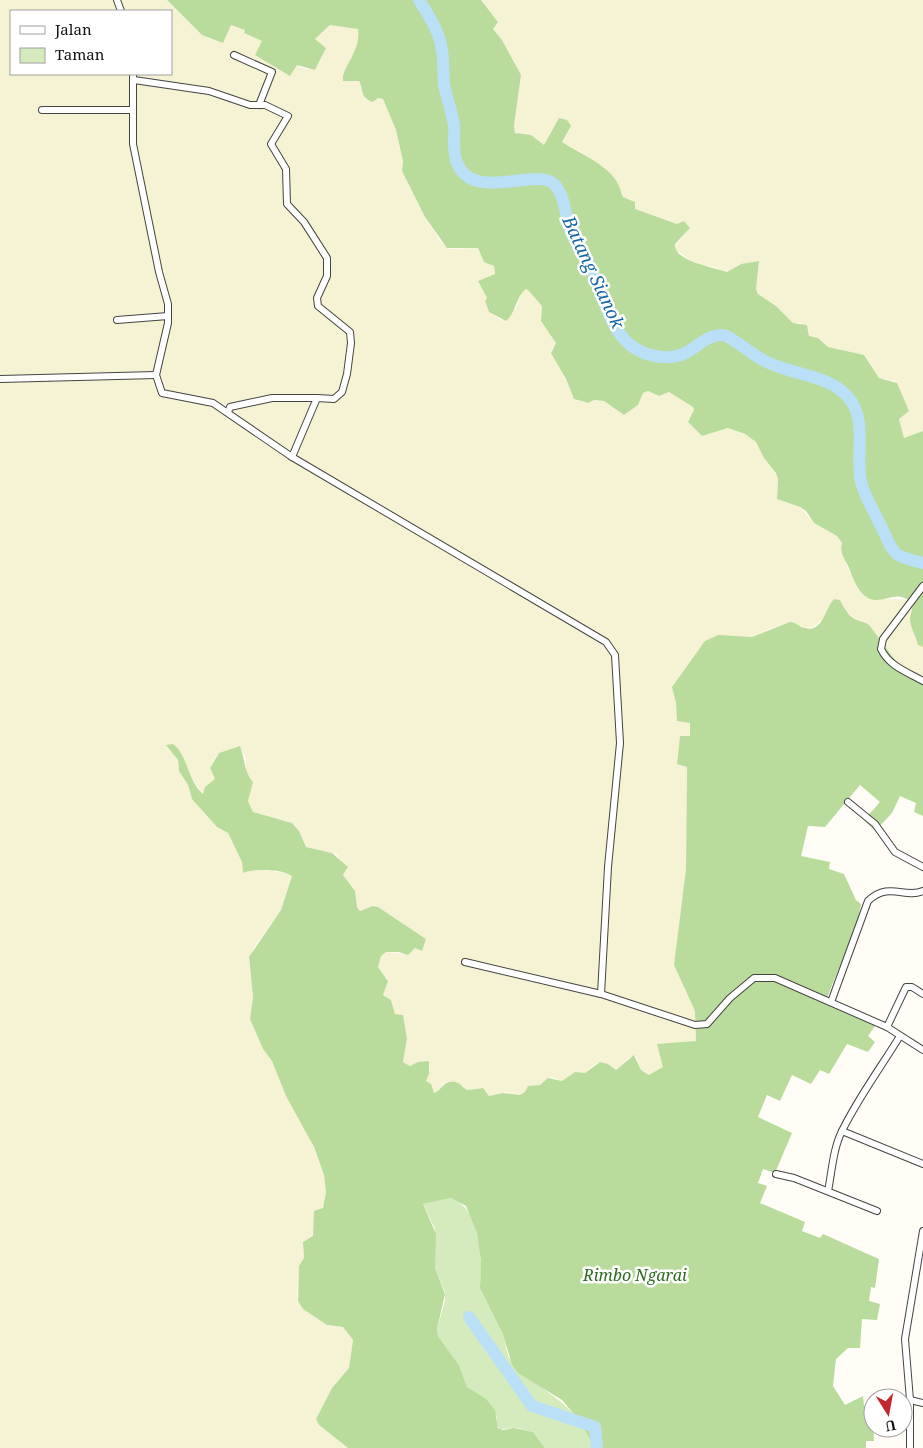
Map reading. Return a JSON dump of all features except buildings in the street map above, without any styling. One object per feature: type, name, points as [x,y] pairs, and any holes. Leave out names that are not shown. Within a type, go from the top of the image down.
[{"type":"street","points":[[234,55],[272,72],[259,105]]},
{"type":"street","points":[[228,412],[230,407],[272,398],[334,399],[342,392],[351,343],[350,332],[318,306],[317,298],[328,276],[327,258],[304,222],[287,204],[286,169],[271,144],[288,116],[272,107],[250,105],[209,91],[133,77],[133,144],[159,272],[168,304],[168,316],[156,374],[162,392],[213,403],[292,457],[606,642],[615,655],[620,743],[608,867],[601,994]]},
{"type":"street","points":[[42,110],[132,110]]},
{"type":"street","points":[[117,320],[168,316]]},
{"type":"street","points":[[0,379],[156,374]]},
{"type":"street","points":[[292,457],[317,398]]},
{"type":"street","points":[[923,586],[883,639],[881,649],[885,658],[923,682]]},
{"type":"street","points":[[848,802],[879,829],[895,852],[923,867]]},
{"type":"street","points":[[831,1002],[868,901],[879,892],[917,893],[923,891]]},
{"type":"street","points":[[465,962],[601,994],[695,1025],[707,1024],[730,998],[754,978],[776,978],[887,1027],[923,1050]]},
{"type":"street","points":[[887,1027],[906,987],[912,987],[923,994]]},
{"type":"street","points":[[828,1191],[834,1167],[835,1151],[842,1131],[900,1036]]},
{"type":"street","points":[[842,1131],[923,1164]]},
{"type":"street","points":[[776,1174],[828,1191],[877,1211]]},
{"type":"street","points":[[909,1388],[905,1339],[923,1230]]},
{"type":"shaded area","points":[[0,0],[167,0],[202,35],[223,43],[231,24],[245,30],[244,33],[262,41],[256,55],[277,68],[297,65],[306,69],[318,66],[325,47],[316,41],[316,38],[331,25],[356,28],[359,31],[356,52],[343,74],[359,81],[365,99],[373,102],[378,98],[383,99],[396,130],[403,161],[402,171],[425,217],[441,242],[450,249],[478,248],[483,260],[494,266],[495,274],[478,282],[487,298],[485,300],[489,312],[503,321],[516,308],[522,292],[526,289],[528,290],[542,306],[541,321],[557,343],[551,350],[575,400],[588,403],[594,400],[604,401],[624,415],[638,405],[643,393],[648,391],[658,396],[669,392],[693,407],[694,410],[689,423],[702,436],[728,428],[752,437],[776,473],[778,479],[777,492],[782,501],[800,507],[814,523],[837,536],[842,543],[841,551],[853,580],[866,598],[908,600],[913,607],[911,624],[918,645],[923,647],[923,682],[900,670],[866,622],[858,621],[846,612],[841,601],[832,601],[824,618],[813,627],[805,628],[793,622],[772,628],[752,637],[716,636],[706,641],[672,687],[676,703],[677,721],[690,723],[690,737],[681,736],[677,764],[687,767],[686,869],[674,965],[695,1011],[696,1041],[659,1070],[649,1075],[641,1070],[636,1056],[630,1057],[616,1070],[602,1062],[595,1064],[585,1073],[575,1072],[562,1081],[550,1077],[540,1085],[528,1087],[520,1095],[507,1092],[489,1096],[480,1088],[468,1090],[458,1083],[450,1081],[444,1083],[437,1093],[432,1091],[426,1081],[430,1064],[418,1062],[410,1066],[403,1062],[407,1038],[403,1015],[395,1014],[391,1000],[383,995],[388,979],[378,967],[381,956],[386,952],[409,954],[426,939],[378,907],[373,906],[361,911],[357,907],[355,891],[343,875],[348,869],[336,854],[306,847],[299,831],[292,823],[253,812],[248,801],[252,781],[246,773],[246,759],[242,751],[225,751],[217,755],[210,770],[216,779],[207,786],[203,794],[187,771],[180,751],[167,746],[178,760],[179,771],[188,785],[191,797],[217,827],[228,833],[242,862],[243,873],[256,869],[287,873],[292,876],[281,910],[255,946],[249,960],[253,997],[250,1019],[263,1049],[273,1061],[286,1096],[310,1138],[324,1175],[326,1192],[323,1208],[314,1228],[313,1236],[303,1242],[304,1258],[299,1269],[297,1296],[303,1309],[329,1326],[343,1327],[353,1340],[349,1368],[332,1388],[316,1419],[319,1425],[348,1448],[0,1448]]},
{"type":"shaded area","points":[[481,0],[923,0],[923,431],[904,439],[899,418],[909,411],[895,381],[879,378],[864,355],[828,347],[818,338],[809,336],[808,329],[802,323],[793,323],[776,306],[758,294],[756,289],[759,261],[738,265],[729,272],[710,266],[697,265],[674,247],[690,228],[684,221],[677,225],[635,209],[631,200],[623,197],[619,186],[609,174],[586,155],[562,142],[571,126],[543,145],[536,138],[515,133],[514,126],[521,75],[502,40],[493,29],[498,22]]},
{"type":"green space","points":[[167,0],[481,0],[498,22],[493,29],[502,40],[521,75],[514,126],[515,133],[531,135],[544,145],[559,118],[567,120],[571,126],[562,142],[609,172],[619,186],[623,197],[635,202],[635,209],[677,224],[684,221],[690,228],[675,244],[676,250],[681,255],[696,263],[727,272],[741,264],[759,261],[756,289],[758,294],[776,306],[793,323],[807,325],[809,336],[818,338],[828,347],[864,355],[879,378],[897,383],[909,411],[899,419],[904,438],[923,431],[923,647],[918,645],[911,625],[911,603],[902,597],[879,600],[864,595],[843,556],[841,550],[842,543],[837,536],[814,523],[806,511],[800,507],[777,499],[778,479],[776,473],[764,458],[756,442],[745,434],[728,428],[702,436],[688,422],[694,410],[693,407],[669,392],[659,396],[648,391],[643,393],[638,405],[624,415],[604,401],[594,400],[588,403],[574,399],[566,379],[551,353],[556,343],[541,321],[542,306],[528,290],[526,289],[523,292],[512,314],[506,321],[489,312],[485,301],[487,298],[478,281],[495,274],[494,266],[484,262],[478,248],[447,248],[425,217],[402,171],[403,161],[396,130],[383,99],[378,98],[373,102],[364,96],[359,81],[343,81],[345,70],[357,45],[358,29],[330,25],[315,39],[326,48],[315,70],[297,65],[290,76],[255,55],[262,41],[244,33],[245,30],[231,25],[223,43],[202,35]]},
{"type":"green space","name":"Rimbo Ngarai","points":[[834,599],[840,600],[852,618],[869,625],[897,663],[923,682],[923,816],[914,812],[916,803],[900,796],[892,813],[875,831],[864,820],[880,802],[860,785],[825,827],[808,826],[801,856],[830,862],[829,869],[844,874],[856,900],[861,904],[857,924],[826,1000],[875,1026],[868,1036],[875,1042],[868,1052],[847,1044],[829,1074],[820,1070],[811,1084],[792,1075],[780,1101],[767,1095],[758,1117],[792,1133],[775,1173],[763,1169],[758,1183],[767,1186],[760,1203],[805,1222],[802,1231],[820,1238],[823,1234],[879,1259],[875,1288],[871,1287],[869,1301],[880,1304],[877,1320],[862,1319],[860,1348],[848,1348],[836,1359],[833,1386],[845,1405],[863,1396],[863,1438],[874,1438],[874,1441],[866,1441],[866,1448],[596,1448],[578,1419],[562,1400],[518,1373],[512,1365],[503,1334],[480,1288],[481,1261],[477,1233],[466,1206],[451,1198],[423,1204],[436,1234],[435,1268],[445,1294],[437,1329],[438,1336],[459,1365],[467,1387],[486,1399],[495,1410],[498,1428],[503,1430],[514,1428],[533,1432],[545,1448],[348,1448],[319,1425],[316,1419],[332,1388],[349,1368],[353,1340],[343,1327],[327,1325],[303,1309],[298,1301],[299,1266],[304,1258],[303,1242],[313,1236],[314,1211],[323,1208],[326,1192],[324,1175],[314,1147],[286,1096],[272,1061],[263,1049],[250,1019],[253,997],[249,957],[281,910],[292,876],[268,870],[254,870],[243,873],[242,862],[228,833],[217,827],[192,799],[188,785],[179,771],[178,760],[166,745],[173,744],[182,754],[194,782],[203,794],[205,787],[215,779],[210,768],[219,753],[240,746],[246,770],[253,782],[248,801],[253,812],[292,823],[299,831],[306,847],[332,853],[348,867],[343,875],[355,891],[357,907],[360,911],[373,906],[378,907],[426,939],[422,951],[415,948],[408,955],[399,952],[386,952],[381,956],[378,967],[388,981],[383,995],[391,1000],[395,1014],[403,1015],[407,1038],[403,1062],[410,1066],[418,1062],[429,1061],[429,1074],[426,1081],[431,1084],[434,1093],[447,1083],[453,1082],[468,1090],[483,1088],[489,1096],[503,1093],[520,1095],[525,1092],[528,1086],[540,1085],[548,1078],[562,1081],[575,1072],[585,1073],[600,1062],[608,1064],[616,1070],[634,1055],[641,1070],[649,1075],[663,1067],[657,1044],[696,1041],[695,1011],[674,965],[686,869],[687,767],[677,764],[680,736],[690,736],[690,723],[677,721],[676,703],[672,687],[705,641],[718,635],[752,637],[790,622],[811,629],[820,623]]},
{"type":"green space","points":[[451,1198],[459,1202],[466,1209],[475,1225],[481,1263],[481,1288],[503,1333],[510,1359],[524,1373],[569,1409],[588,1432],[596,1448],[545,1448],[533,1432],[517,1428],[500,1429],[497,1425],[497,1417],[467,1387],[459,1365],[438,1336],[437,1329],[445,1301],[445,1292],[435,1268],[435,1229],[423,1204]]},
{"type":"waterway","name":"Batang Sianok","points":[[419,0],[434,24],[441,44],[444,85],[454,125],[455,154],[457,163],[465,175],[477,181],[490,183],[534,179],[546,180],[554,184],[563,199],[570,230],[591,267],[609,315],[624,338],[634,347],[647,354],[673,357],[682,355],[708,338],[724,335],[769,363],[821,380],[840,390],[848,397],[858,416],[861,482],[870,504],[895,552],[904,558],[923,563]]},
{"type":"waterway","points":[[469,1317],[532,1406],[595,1427],[597,1448]]}]
